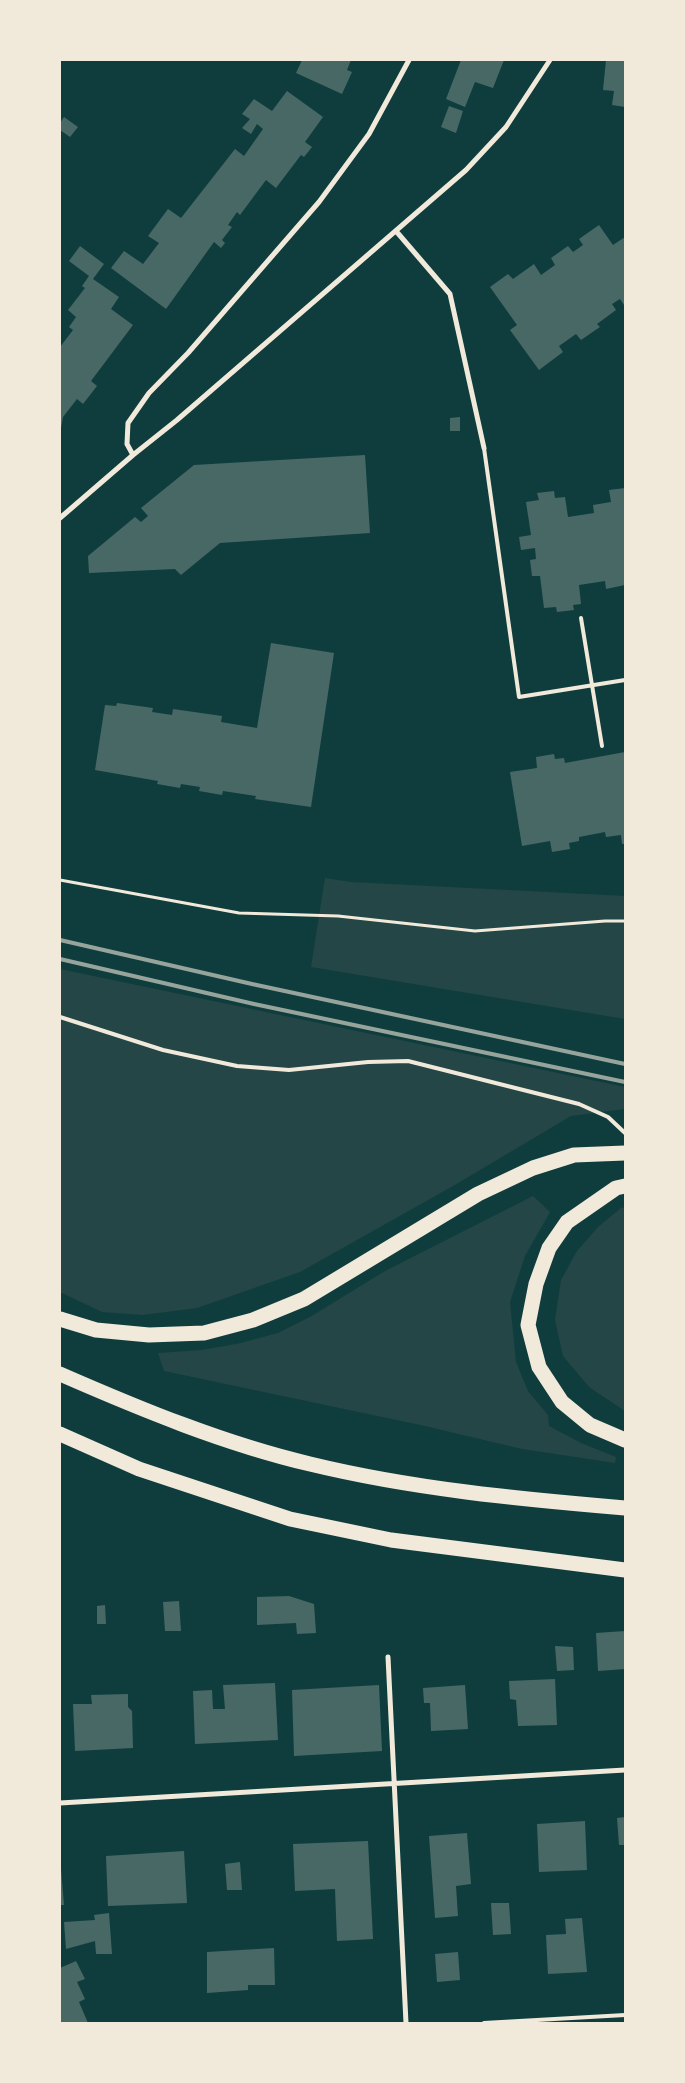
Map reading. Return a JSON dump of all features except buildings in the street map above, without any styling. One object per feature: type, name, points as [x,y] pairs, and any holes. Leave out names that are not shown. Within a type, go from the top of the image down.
[{"type":"highway","points":[[60,1318],[96,1330],[149,1335],[204,1333],[253,1320],[304,1299],[478,1194],[533,1168],[574,1155],[625,1153]]},
{"type":"highway","points":[[625,1186],[616,1188],[567,1222],[549,1248],[536,1284],[528,1325],[539,1367],[562,1402],[590,1425],[625,1440]]},
{"type":"highway","points":[[60,1374],[149,1413],[309,1464],[412,1485],[544,1501],[625,1508]]},
{"type":"highway","points":[[60,1434],[139,1469],[290,1519],[391,1540],[625,1570]]},
{"type":"street","points":[[133,455],[126,444],[128,423],[149,393],[188,353],[319,202],[369,134],[409,60]]},
{"type":"street","points":[[60,518],[177,420],[466,170],[506,126],[550,60]]},
{"type":"street","points":[[396,231],[450,294],[484,448]]},
{"type":"street","points":[[388,1657],[406,2023]]},
{"type":"street","points":[[60,1803],[625,1770]]},
{"type":"lane","points":[[484,448],[519,697],[625,680]]},
{"type":"lane","points":[[581,618],[602,746]]},
{"type":"lane","points":[[60,1017],[163,1050],[237,1066],[289,1070],[408,1061],[578,1104],[608,1117],[625,1133]]},
{"type":"lane","points":[[484,2023],[625,2015]]},
{"type":"path","points":[[60,880],[239,913],[338,916],[474,931],[605,920],[625,921]]},
{"type":"shaded area","points":[[325,878],[351,882],[625,896],[625,1019],[311,967]]},
{"type":"shaded area","points":[[60,969],[625,1087],[625,1109],[571,1116],[453,1186],[300,1272],[197,1308],[143,1315],[102,1312],[60,1292]]},
{"type":"shaded area","points":[[533,1196],[550,1212],[525,1256],[510,1302],[516,1362],[528,1391],[548,1415],[549,1426],[581,1443],[616,1457],[615,1463],[522,1449],[425,1426],[164,1371],[158,1353],[202,1350],[241,1343],[278,1333],[310,1317],[385,1271]]},
{"type":"shaded area","points":[[625,1207],[625,1411],[589,1387],[563,1356],[555,1320],[561,1280],[577,1251],[598,1227],[621,1208]]},
{"type":"railway","points":[[60,940],[252,984],[625,1064]]},
{"type":"railway","points":[[60,959],[254,1004],[625,1082]]}]
